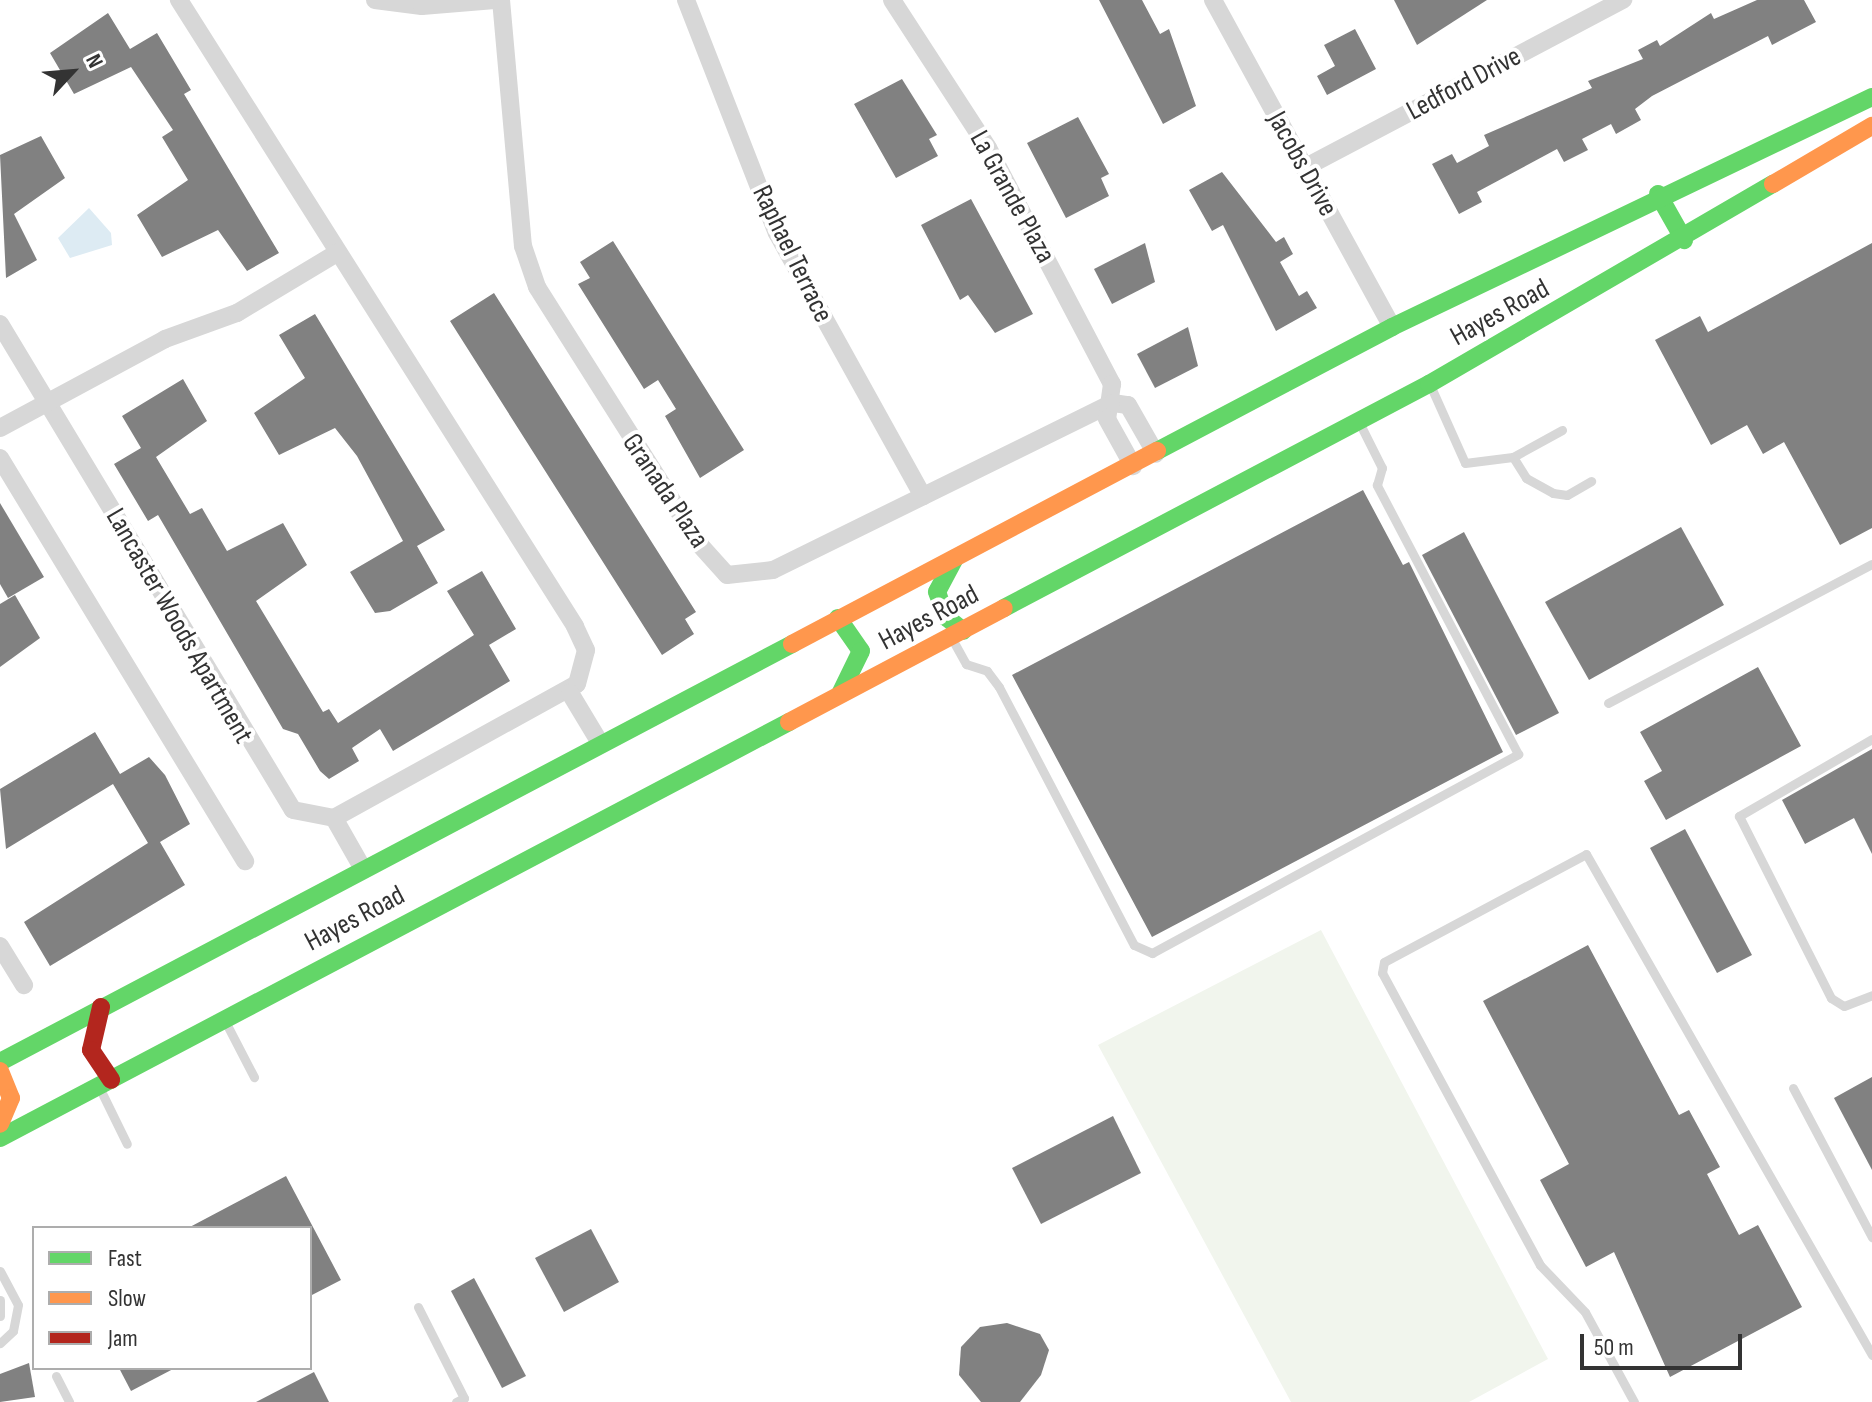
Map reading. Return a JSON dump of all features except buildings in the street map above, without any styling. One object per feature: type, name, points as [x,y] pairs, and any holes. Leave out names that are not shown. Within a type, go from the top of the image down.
[{"type":"street","points":[[179,0],[575,626],[585,669],[570,693],[334,818],[363,869]]},
{"type":"street","points":[[375,0],[398,6],[498,0]]},
{"type":"street","name":"Granada Plaza","points":[[498,0],[523,246],[537,287],[714,564],[727,575],[753,577],[1113,403]]},
{"type":"street","name":"Raphael Terrace","points":[[686,0],[777,233],[923,496]]},
{"type":"street","name":"La Grande Plaza","points":[[892,0],[1001,173],[1112,384],[1113,403],[1107,419],[1133,466]]},
{"type":"street","name":"Jacobs Drive","points":[[1213,0],[1392,327]]},
{"type":"street","name":"Ledford Drive","points":[[1304,168],[1623,0]]},
{"type":"street","name":"Hayes Road","points":[[0,1062],[1392,327],[1658,194],[1872,97]]},
{"type":"street","name":"Hayes Road","points":[[0,1138],[1429,384],[1684,240],[1872,126]]},
{"type":"street","points":[[1658,194],[1684,240]]},
{"type":"street","points":[[0,428],[165,339],[237,313],[337,253]]},
{"type":"street","name":"Lancaster Woods Apartment","points":[[0,324],[49,402],[271,785],[301,815],[334,818]]},
{"type":"street","points":[[1113,403],[1128,405],[1156,454]]},
{"type":"street","points":[[0,458],[245,861]]},
{"type":"street","points":[[957,555],[937,592],[946,617],[957,634]]},
{"type":"street","points":[[838,618],[861,651],[838,697]]},
{"type":"street","points":[[570,693],[600,743]]},
{"type":"street","points":[[0,946],[24,985]]},
{"type":"street","points":[[101,1007],[91,1050],[104,1083]]},
{"type":"street","points":[[0,1071],[11,1098],[0,1124]]},
{"type":"lane","points":[[1429,384],[1465,463],[1513,457],[1562,430]]},
{"type":"lane","points":[[957,634],[966,664],[987,671],[999,687],[1145,954],[1443,799],[1512,762],[1518,749],[1377,485],[1381,463],[1359,421]]},
{"type":"lane","points":[[1513,457],[1526,478],[1553,493],[1567,495],[1591,481]]},
{"type":"lane","points":[[1608,703],[1872,564]]},
{"type":"lane","points":[[1872,739],[1739,816],[1831,998],[1844,1006],[1872,995]]},
{"type":"lane","points":[[1634,1402],[1585,1312],[1540,1265],[1382,973],[1384,962],[1586,854],[1872,1355]]},
{"type":"lane","points":[[224,1020],[254,1077]]},
{"type":"lane","points":[[104,1083],[127,1144]]},
{"type":"lane","points":[[1793,1088],[1872,1237]]},
{"type":"lane","points":[[0,1271],[18,1305],[13,1331],[0,1343]]},
{"type":"lane","points":[[0,1300],[0,1316]]},
{"type":"lane","points":[[418,1307],[464,1398],[456,1402]]},
{"type":"lane","points":[[56,1376],[69,1402]]},
{"type":"shaded area","points":[[89,208],[111,233],[112,245],[70,258],[58,238]]},
{"type":"shaded area","points":[[1321,930],[1548,1359],[1469,1402],[1291,1402],[1098,1045]]},
{"type":"traffic: fast","points":[[1157,451],[1392,327],[1872,97]]},
{"type":"traffic: fast","points":[[1004,608],[1429,384],[1773,184]]},
{"type":"traffic: fast","points":[[1658,194],[1684,240]]},
{"type":"traffic: fast","points":[[955,558],[937,592],[946,617],[963,631]]},
{"type":"traffic: fast","points":[[838,618],[861,651],[840,694]]},
{"type":"traffic: fast","points":[[0,1062],[792,644]]},
{"type":"traffic: fast","points":[[0,1138],[789,722]]},
{"type":"traffic: slow","points":[[1773,184],[1872,126]]},
{"type":"traffic: slow","points":[[792,644],[1157,451]]},
{"type":"traffic: slow","points":[[789,722],[1004,608]]},
{"type":"traffic: slow","points":[[0,1071],[11,1098],[0,1124]]},
{"type":"traffic: jam","points":[[101,1007],[91,1050],[111,1080]]}]
